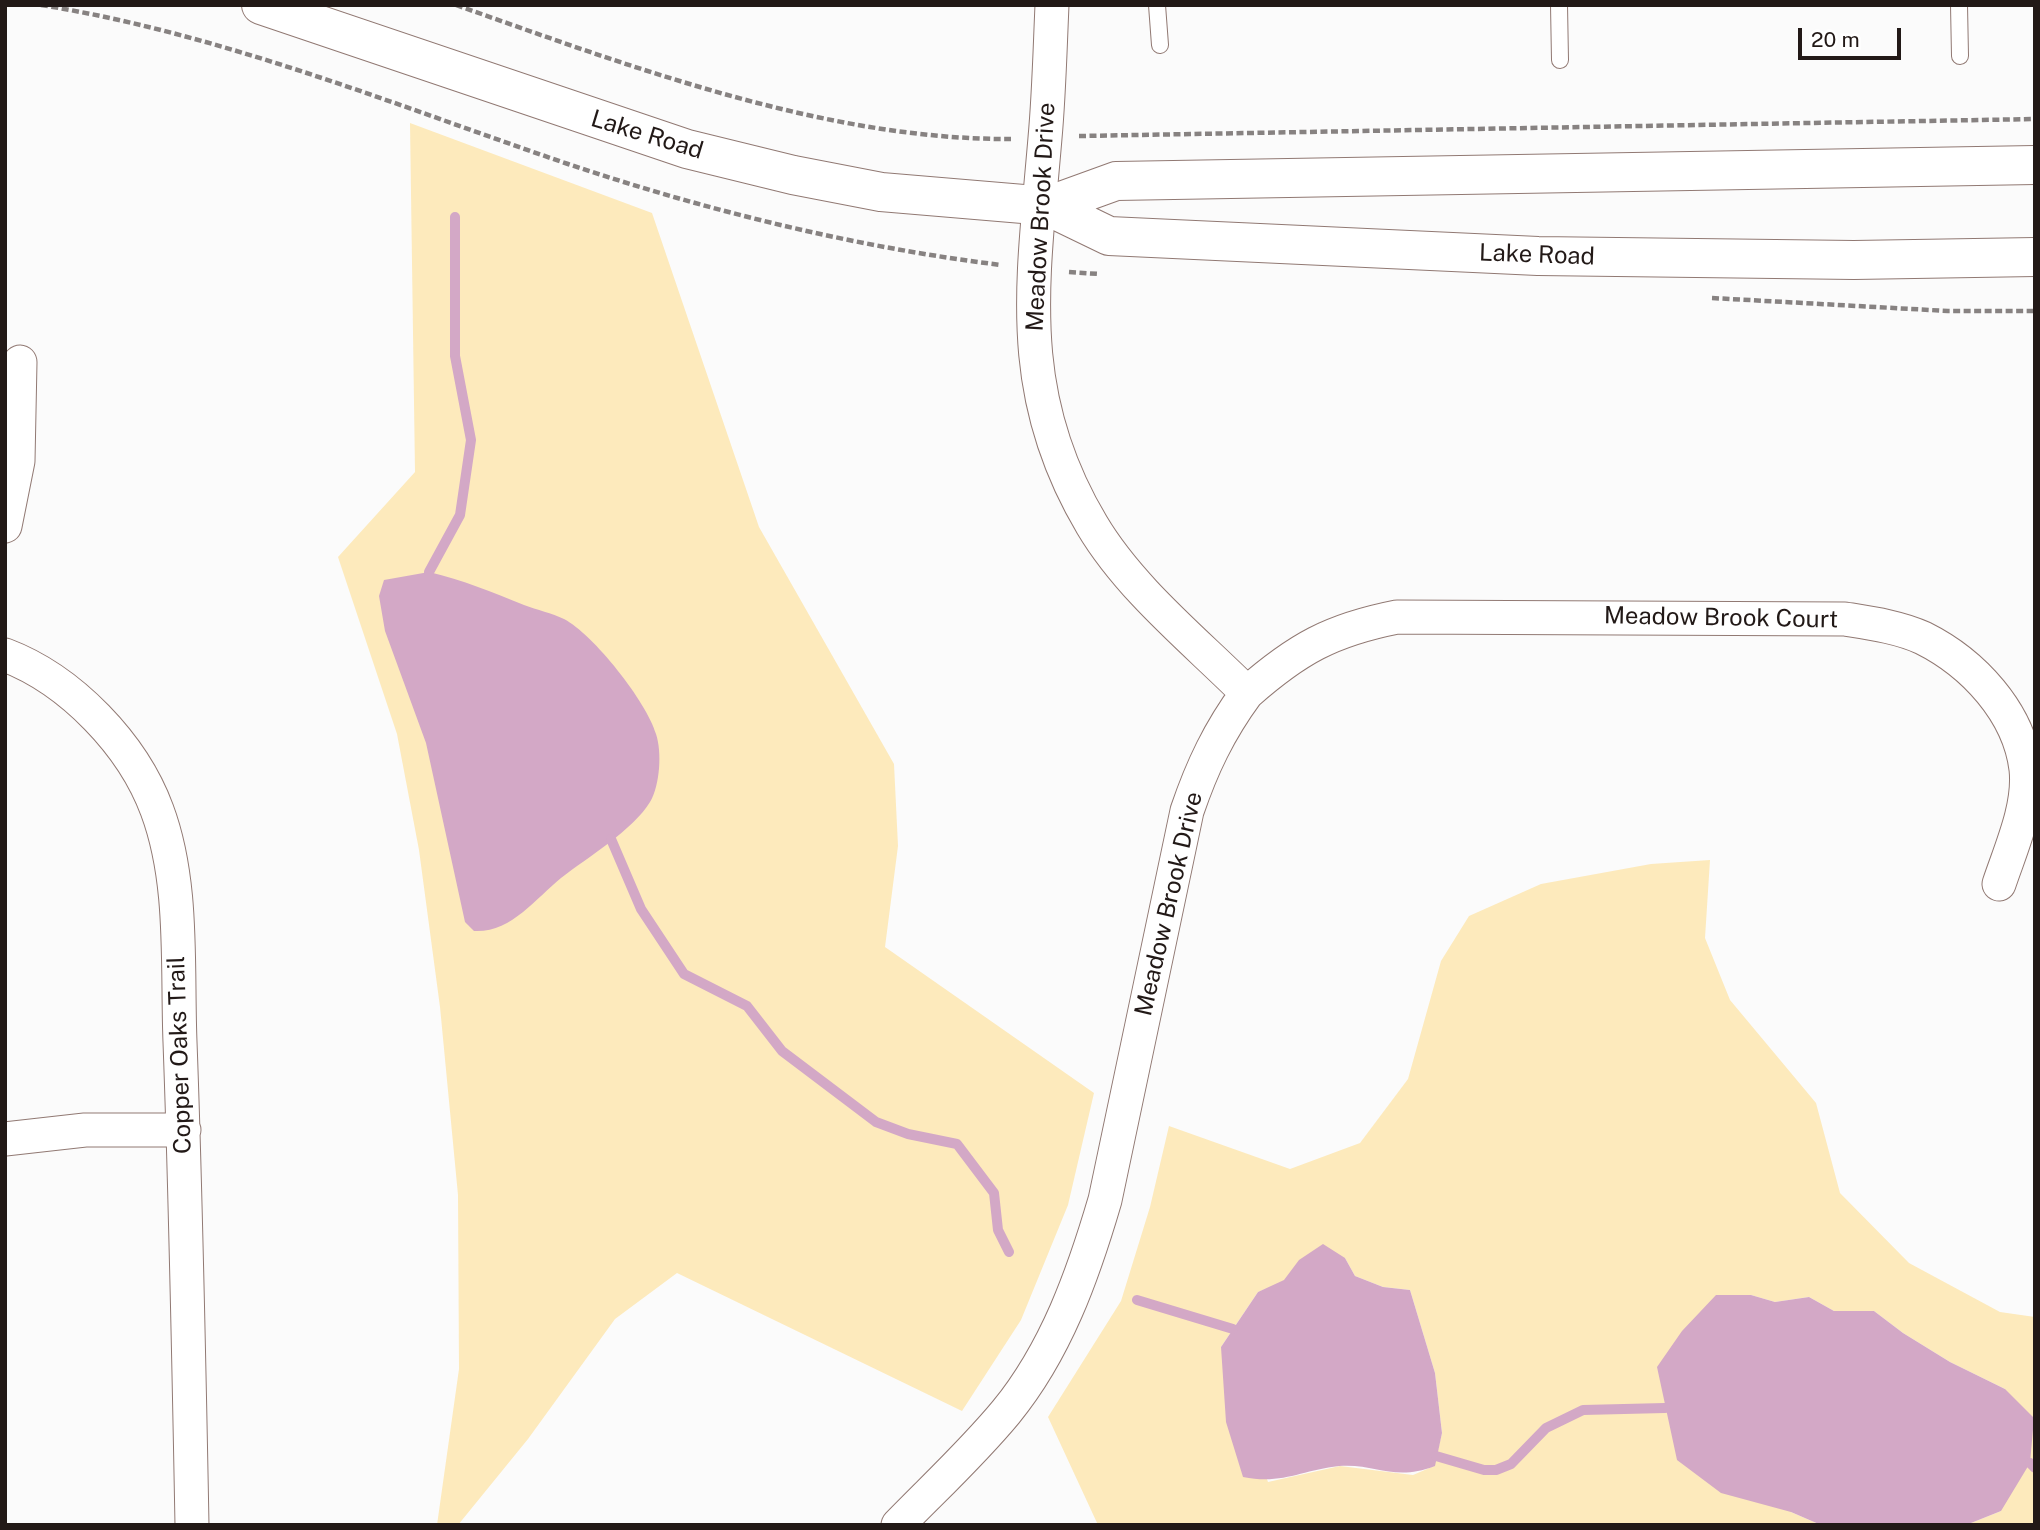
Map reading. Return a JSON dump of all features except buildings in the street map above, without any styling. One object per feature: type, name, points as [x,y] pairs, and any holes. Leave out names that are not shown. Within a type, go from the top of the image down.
[{"type":"street","name":"Lake Road","points":[[261,5],[687,149],[793,175],[881,192],[1042,205],[1109,236],[1538,256],[1854,260],[2035,257]]},
{"type":"street","name":"Meadow Brook Drive","points":[[898,1525],[1007,1411],[1042,1360],[1064,1317],[1087,1260],[1105,1200],[1187,811],[1210,750],[1247,693],[1136,582],[1093,527],[1059,461],[1039,394],[1033,318],[1042,205],[1052,5]]},
{"type":"street","name":"Lake Road","points":[[1042,205],[1116,181],[2035,165]]},
{"type":"street","points":[[5,526],[18,461],[20,362]]},
{"type":"street","name":"Meadow Brook Court","points":[[1247,693],[1281,663],[1313,643],[1353,625],[1397,617],[1845,619],[1882,625],[1922,638],[1959,659],[1994,694],[2016,731],[2026,770],[2020,821],[2000,884]]},
{"type":"street","name":"Copper Oaks Trail","points":[[5,655],[22,662],[64,689],[102,723],[132,763],[157,810],[169,857],[175,904],[184,1130],[192,1525]]},
{"type":"street","points":[[5,1139],[85,1130],[184,1130]]},
{"type":"lane","points":[[1157,5],[1160,45]]},
{"type":"lane","points":[[1559,5],[1560,60]]},
{"type":"lane","points":[[1959,5],[1960,56]]},
{"type":"path","points":[[41,5],[107,16],[247,55],[677,198],[818,233],[993,264]]},
{"type":"path","points":[[456,5],[699,88],[798,112],[907,132],[984,139],[2035,119]]},
{"type":"shaded area","points":[[410,123],[652,213],[759,527],[894,764],[898,846],[885,947],[1094,1093],[1068,1205],[1021,1320],[962,1411],[677,1273],[615,1319],[528,1439],[458,1525],[437,1525],[459,1369],[458,1195],[440,1007],[419,850],[397,734],[338,557],[415,472]]},
{"type":"shaded area","points":[[429,572],[555,615],[576,627],[618,670],[631,688],[651,720],[658,741],[659,768],[656,787],[643,812],[622,833],[561,878],[522,913],[500,927],[487,930],[474,931],[465,922],[426,743],[385,631],[379,596],[384,580]]},
{"type":"shaded area","points":[[1710,860],[1705,938],[1730,1000],[1816,1103],[1840,1193],[1909,1263],[2000,1312],[2035,1317],[2035,1525],[1966,1525],[2001,1511],[2005,1389],[1950,1362],[1903,1333],[1874,1311],[1834,1311],[1809,1297],[1775,1302],[1751,1295],[1791,1512],[1821,1525],[1098,1525],[1048,1417],[1121,1301],[1150,1207],[1169,1126],[1290,1169],[1360,1143],[1408,1079],[1441,961],[1469,916],[1541,884],[1651,864]],"holes":[[[1345,1258],[1355,1276],[1383,1287],[1410,1290],[1435,1373],[1442,1433],[1434,1466],[1413,1475],[1340,1466],[1268,1482],[1221,1347],[1258,1292]]]},
{"type":"shaded area","points":[[1323,1244],[1345,1258],[1355,1276],[1383,1287],[1410,1290],[1435,1373],[1442,1433],[1435,1466],[1396,1472],[1339,1466],[1281,1478],[1243,1477],[1226,1422],[1221,1347],[1258,1292],[1284,1280],[1299,1260]]},
{"type":"shaded area","points":[[1716,1295],[1751,1295],[1775,1302],[1809,1297],[1834,1311],[1874,1311],[1903,1333],[1950,1362],[2005,1389],[2034,1418],[2030,1463],[2001,1511],[1966,1525],[1821,1525],[1791,1512],[1721,1493],[1677,1460],[1657,1367],[1682,1331]]},
{"type":"waterway","points":[[429,572],[460,515],[471,440],[455,356],[455,217]]},
{"type":"waterway","points":[[611,839],[641,909],[684,974],[747,1006],[782,1051],[876,1122],[908,1134],[957,1144],[994,1193],[998,1230],[1009,1252]]},
{"type":"waterway","points":[[1137,1300],[1233,1329]]},
{"type":"waterway","points":[[1436,1456],[1484,1470],[1496,1470],[1511,1464],[1546,1428],[1583,1410],[1665,1408]]},
{"type":"waterway","points":[[2030,1463],[2035,1468]]}]
